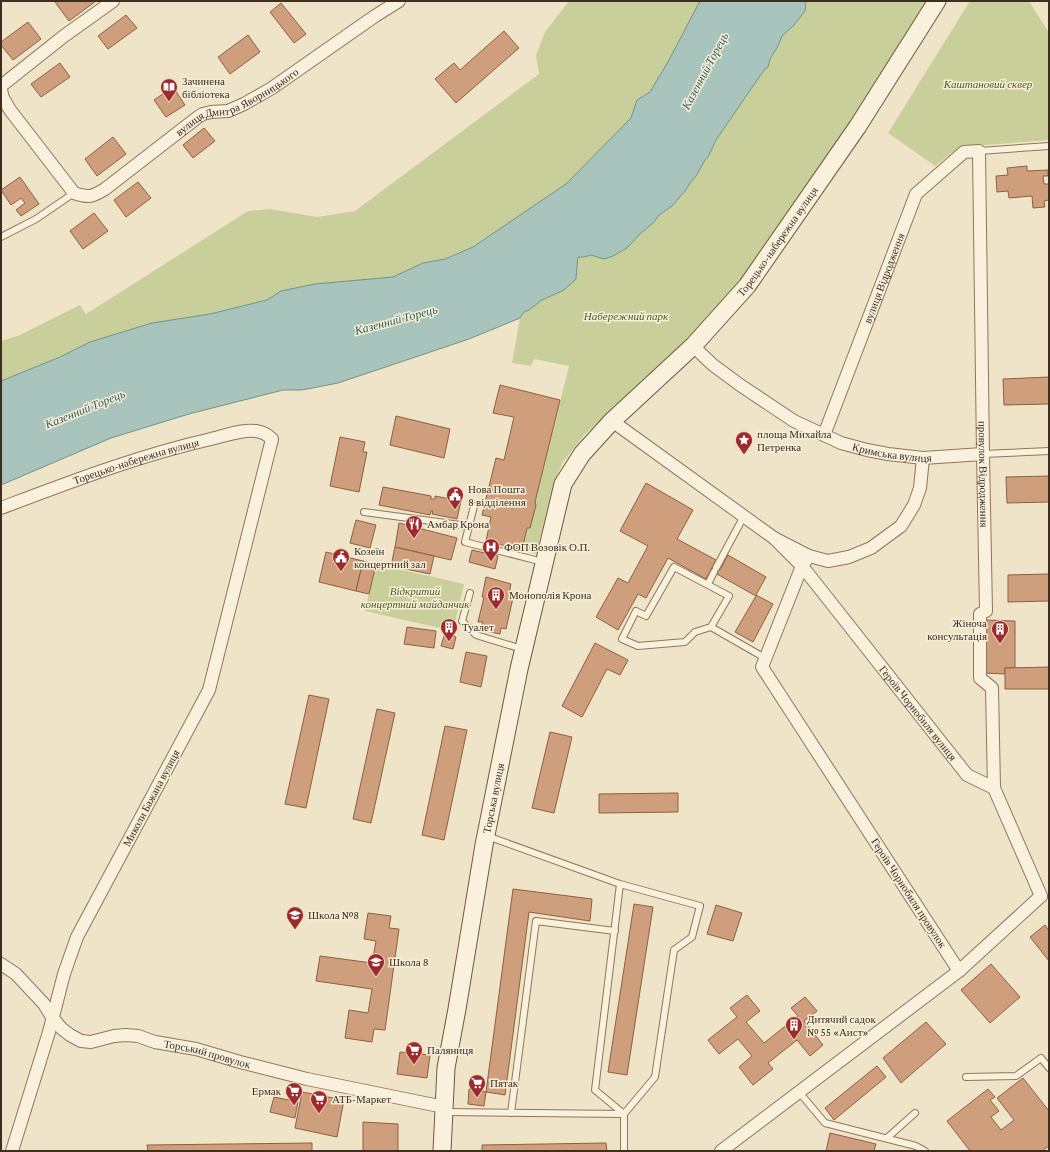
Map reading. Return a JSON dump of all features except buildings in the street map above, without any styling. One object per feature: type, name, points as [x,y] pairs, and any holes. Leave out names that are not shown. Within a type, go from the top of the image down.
[{"type":"main road","name":"Торецько-набережна вулиця","points":[[582,454],[612,421],[693,346],[752,280],[858,126],[937,1]]},
{"type":"main road","name":"Торська вулиця","points":[[442,1151],[446,1068],[486,835],[524,650],[563,484],[582,454]]},
{"type":"street","points":[[1,86],[64,36],[113,1]]},
{"type":"street","name":"вулиця Дмитра Яворницького","points":[[74,193],[85,197],[96,195],[198,117],[203,114],[228,110],[244,104],[272,88],[375,16],[400,1]]},
{"type":"street","points":[[1,90],[3,98],[10,110],[74,193]]},
{"type":"street","name":"вулиця Відродження","points":[[824,435],[916,194],[964,152],[980,151]]},
{"type":"street","name":"провулок Відродження","points":[[980,151],[986,611],[980,614],[980,678],[992,688],[994,788]]},
{"type":"street","name":"Кримська вулиця","points":[[693,346],[713,365],[794,421],[841,443],[888,454],[922,458],[983,454]]},
{"type":"street","points":[[612,421],[806,561],[828,561],[849,557],[871,548],[901,526],[914,505],[920,488],[922,458]]},
{"type":"street","name":"Торецько-набережна вулиця","points":[[1,508],[154,453],[193,443],[243,432],[255,431],[265,433],[272,439]]},
{"type":"street","name":"Миколи Бажана вулиця","points":[[12,1151],[49,1032],[64,974],[77,937],[209,690],[272,439]]},
{"type":"street","points":[[765,658],[806,561]]},
{"type":"street","name":"Героїв Чорнобиля вулиця","points":[[806,561],[967,775],[994,788]]},
{"type":"street","name":"Героїв Чорнобиля провулок","points":[[765,658],[762,667],[959,971]]},
{"type":"street","points":[[721,1151],[959,971],[1045,899],[994,788]]},
{"type":"street","name":"Торський провулок","points":[[1,964],[16,974],[44,1004],[61,1028],[81,1041],[91,1042],[114,1036],[138,1036],[155,1042],[196,1049],[307,1079],[444,1109]]},
{"type":"lane","points":[[980,151],[1049,146]]},
{"type":"lane","points":[[1,237],[36,219],[74,193]]},
{"type":"lane","name":"Кримська вулиця","points":[[983,454],[1049,450]]},
{"type":"lane","points":[[474,506],[464,542],[544,562]]},
{"type":"lane","points":[[364,512],[468,526]]},
{"type":"lane","points":[[708,584],[744,516]]},
{"type":"lane","points":[[674,567],[729,596],[712,627],[695,632],[685,642],[638,646],[622,639],[636,611],[646,616],[674,567]]},
{"type":"lane","points":[[470,593],[462,621],[476,636],[524,650]]},
{"type":"lane","points":[[712,627],[765,658]]},
{"type":"lane","points":[[486,835],[620,884],[700,906],[692,937],[674,950],[656,1077],[624,1114],[624,1151]]},
{"type":"lane","points":[[620,884],[595,1090],[624,1114]]},
{"type":"lane","points":[[512,1112],[536,921],[615,931]]},
{"type":"lane","points":[[966,1077],[1016,1076],[1041,1058],[1049,1068]]},
{"type":"lane","points":[[799,1092],[825,1123],[916,1146],[925,1151]]},
{"type":"lane","points":[[444,1109],[624,1114]]},
{"type":"lane","points":[[887,1138],[915,1113]]},
{"type":"green space","points":[[569,1],[700,1],[669,60],[650,92],[637,100],[631,118],[566,184],[473,247],[443,259],[423,263],[393,277],[315,284],[281,291],[267,300],[210,314],[152,323],[90,342],[60,357],[1,381],[1,341],[20,335],[80,305],[86,314],[248,211],[270,209],[317,217],[355,211],[539,74],[536,55],[545,32]]},
{"type":"green space","name":"Набережний парк","points":[[806,1],[931,1],[862,110],[743,283],[708,322],[639,387],[585,434],[563,462],[554,482],[536,554],[522,550],[527,528],[530,527],[536,505],[535,502],[569,366],[534,359],[531,366],[512,363],[520,318],[524,312],[542,300],[564,290],[576,279],[578,257],[591,255],[597,256],[621,251],[627,248],[653,223],[659,215],[672,206],[696,176],[716,140],[764,70],[768,67],[770,59],[782,36],[794,25],[805,11]]},
{"type":"green space","name":"Каштановий сквер","points":[[970,1],[1029,1],[1049,33],[1049,140],[986,145],[962,145],[935,166],[888,133]]},
{"type":"green space","name":"Відкритий концертний майданчик","points":[[376,564],[464,584],[453,631],[365,611]]},
{"type":"water","name":"Казенний Торець","points":[[700,1],[806,1],[805,11],[794,25],[782,36],[770,59],[768,67],[764,70],[716,140],[708,157],[696,176],[672,206],[659,215],[653,223],[627,248],[604,259],[591,255],[578,257],[576,279],[564,290],[542,300],[524,312],[520,318],[469,339],[338,383],[302,390],[283,390],[189,414],[111,438],[1,485],[1,381],[60,357],[90,342],[152,323],[210,314],[267,300],[281,291],[315,284],[393,277],[423,263],[445,259],[473,247],[566,184],[631,118],[637,100],[650,92],[669,60]]},
{"type":"place","name":"Зачинена бібліотека","points":[[169,102]]},
{"type":"place","name":"площа Михайла Петренка","points":[[744,455]]},
{"type":"place","name":"Нова Пошта 8 відділення","points":[[455,510]]},
{"type":"place","name":"Амбар Крона","points":[[414,539]]},
{"type":"place","name":"ФОП Возовік О.П.","points":[[491,562]]},
{"type":"place","name":"Козеїн концертний зал","points":[[341,572]]},
{"type":"place","name":"Монополія Крона","points":[[496,610]]},
{"type":"place","name":"Туалет","points":[[449,642]]},
{"type":"place","name":"Жіноча консультація","points":[[1000,644]]},
{"type":"place","name":"Школа №8","points":[[295,930]]},
{"type":"place","name":"Школа 8","points":[[376,977]]},
{"type":"place","name":"Дитячий садок № 55 «Аист»","points":[[794,1040]]},
{"type":"place","name":"Паляниця","points":[[414,1065]]},
{"type":"place","name":"Пятак","points":[[477,1098]]},
{"type":"place","name":"Ермак","points":[[294,1106]]},
{"type":"place","name":"АТБ-Маркет","points":[[319,1114]]}]
